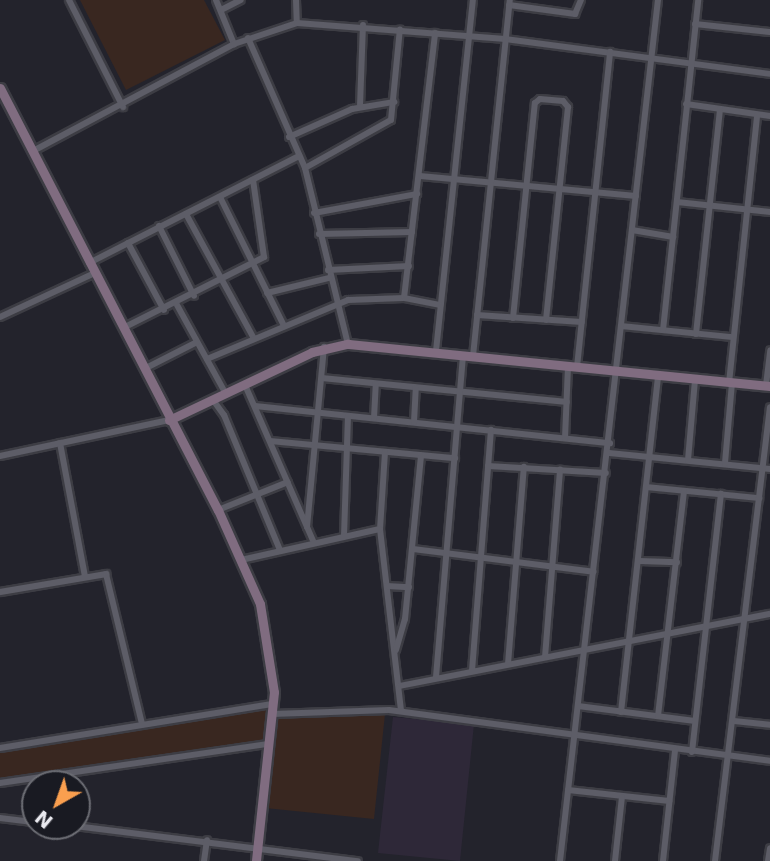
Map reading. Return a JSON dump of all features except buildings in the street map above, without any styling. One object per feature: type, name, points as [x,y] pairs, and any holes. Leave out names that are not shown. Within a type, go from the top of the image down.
[{"type":"main road","points":[[0,88],[218,510],[241,560],[268,634],[273,709],[256,861]]},
{"type":"main road","points":[[169,419],[324,347],[348,344],[768,386]]},
{"type":"street","points":[[69,0],[124,107]]},
{"type":"street","points":[[216,0],[234,44]]},
{"type":"street","points":[[221,10],[241,0]]},
{"type":"street","points":[[296,0],[297,23]]},
{"type":"street","points":[[436,351],[473,0]]},
{"type":"street","points":[[545,0],[545,9]]},
{"type":"street","points":[[436,677],[461,394],[477,316],[509,2],[578,13],[581,0]]},
{"type":"street","points":[[560,861],[609,453],[658,0]]},
{"type":"street","points":[[663,330],[698,0]]},
{"type":"street","points":[[33,151],[124,107],[234,44],[297,23],[363,25],[505,39],[770,74]]},
{"type":"street","points":[[695,24],[770,32]]},
{"type":"street","points":[[360,106],[363,25]]},
{"type":"street","points":[[305,168],[388,124],[394,102],[400,29]]},
{"type":"street","points":[[404,299],[435,33]]},
{"type":"street","points":[[248,38],[289,137],[305,168],[335,303],[348,344]]},
{"type":"street","points":[[565,438],[567,402],[582,321],[610,52]]},
{"type":"street","points":[[513,318],[535,103],[563,101],[568,107],[546,320]]},
{"type":"street","points":[[289,137],[360,106],[394,102]]},
{"type":"street","points":[[686,104],[770,116]]},
{"type":"street","points":[[696,334],[712,206],[720,109]]},
{"type":"street","points":[[725,463],[732,337],[757,115]]},
{"type":"street","points":[[89,263],[299,156]]},
{"type":"street","points":[[420,176],[490,180],[636,196]]},
{"type":"street","points":[[123,328],[226,281],[265,254],[253,180]]},
{"type":"street","points":[[314,213],[417,194]]},
{"type":"street","points":[[220,197],[283,324]]},
{"type":"street","points":[[677,202],[770,212]]},
{"type":"street","points":[[186,214],[226,281],[253,338]]},
{"type":"street","points":[[159,226],[194,296]]},
{"type":"street","points":[[632,230],[673,237]]},
{"type":"street","points":[[319,234],[412,232]]},
{"type":"street","points":[[128,243],[164,310]]},
{"type":"street","points":[[267,293],[328,274],[409,266]]},
{"type":"street","points":[[0,317],[95,273]]},
{"type":"street","points":[[207,359],[335,303],[361,297],[404,299],[440,305]]},
{"type":"street","points":[[177,304],[226,394]]},
{"type":"street","points":[[477,316],[582,321]]},
{"type":"street","points":[[621,326],[732,337]]},
{"type":"street","points":[[144,369],[197,342]]},
{"type":"street","points":[[307,527],[320,412],[324,347]]},
{"type":"street","points":[[768,386],[770,350]]},
{"type":"street","points":[[621,712],[659,376]]},
{"type":"street","points":[[322,378],[461,394],[567,402]]},
{"type":"street","points":[[688,460],[695,380]]},
{"type":"street","points":[[374,418],[376,384]]},
{"type":"street","points":[[245,385],[314,543]]},
{"type":"street","points":[[414,422],[416,388]]},
{"type":"street","points":[[213,400],[225,415],[280,550]]},
{"type":"street","points":[[255,406],[610,443]]},
{"type":"street","points":[[715,861],[760,498],[767,469],[770,408]]},
{"type":"street","points":[[344,536],[348,416]]},
{"type":"street","points":[[0,456],[169,419]]},
{"type":"street","points":[[472,671],[491,430]]},
{"type":"street","points":[[270,441],[455,458]]},
{"type":"street","points":[[60,443],[85,576]]},
{"type":"street","points":[[385,452],[380,529],[401,711]]},
{"type":"street","points":[[609,453],[767,469]]},
{"type":"street","points":[[395,652],[409,587],[421,456]]},
{"type":"street","points":[[488,466],[606,473]]},
{"type":"street","points":[[508,664],[524,467]]},
{"type":"street","points":[[545,657],[560,470]]},
{"type":"street","points":[[218,510],[288,482]]},
{"type":"street","points":[[646,487],[760,498]]},
{"type":"street","points":[[658,716],[684,491]]},
{"type":"street","points":[[692,751],[721,494]]},
{"type":"street","points":[[241,560],[380,529]]},
{"type":"street","points":[[413,549],[594,572]]},
{"type":"street","points":[[640,561],[677,562]]},
{"type":"street","points":[[0,592],[102,572],[110,577],[142,724]]},
{"type":"street","points":[[387,586],[409,587]]},
{"type":"street","points":[[398,687],[436,677],[770,614]]},
{"type":"street","points":[[578,706],[695,721]]},
{"type":"street","points":[[0,748],[142,724],[273,709],[401,711],[575,732],[675,750],[770,761]]},
{"type":"street","points":[[734,721],[770,725],[770,719]]},
{"type":"street","points":[[0,783],[268,744]]},
{"type":"street","points":[[663,861],[675,750]]},
{"type":"street","points":[[568,790],[669,802]]},
{"type":"street","points":[[615,861],[622,797]]},
{"type":"street","points":[[0,818],[21,820]]},
{"type":"street","points":[[91,828],[258,846],[358,861]]},
{"type":"street","points":[[204,861],[207,840]]},
{"type":"street","points":[[768,861],[770,848]]},
{"type":"shaded area","points":[[80,0],[204,0],[225,40],[126,90]]},
{"type":"shaded area","points":[[268,707],[264,740],[56,770],[21,770],[21,775],[0,778],[0,751]]},
{"type":"shaded area","points":[[385,714],[374,819],[265,808],[276,717]]},
{"type":"shaded area","points":[[393,717],[474,724],[460,861],[378,853]]}]
